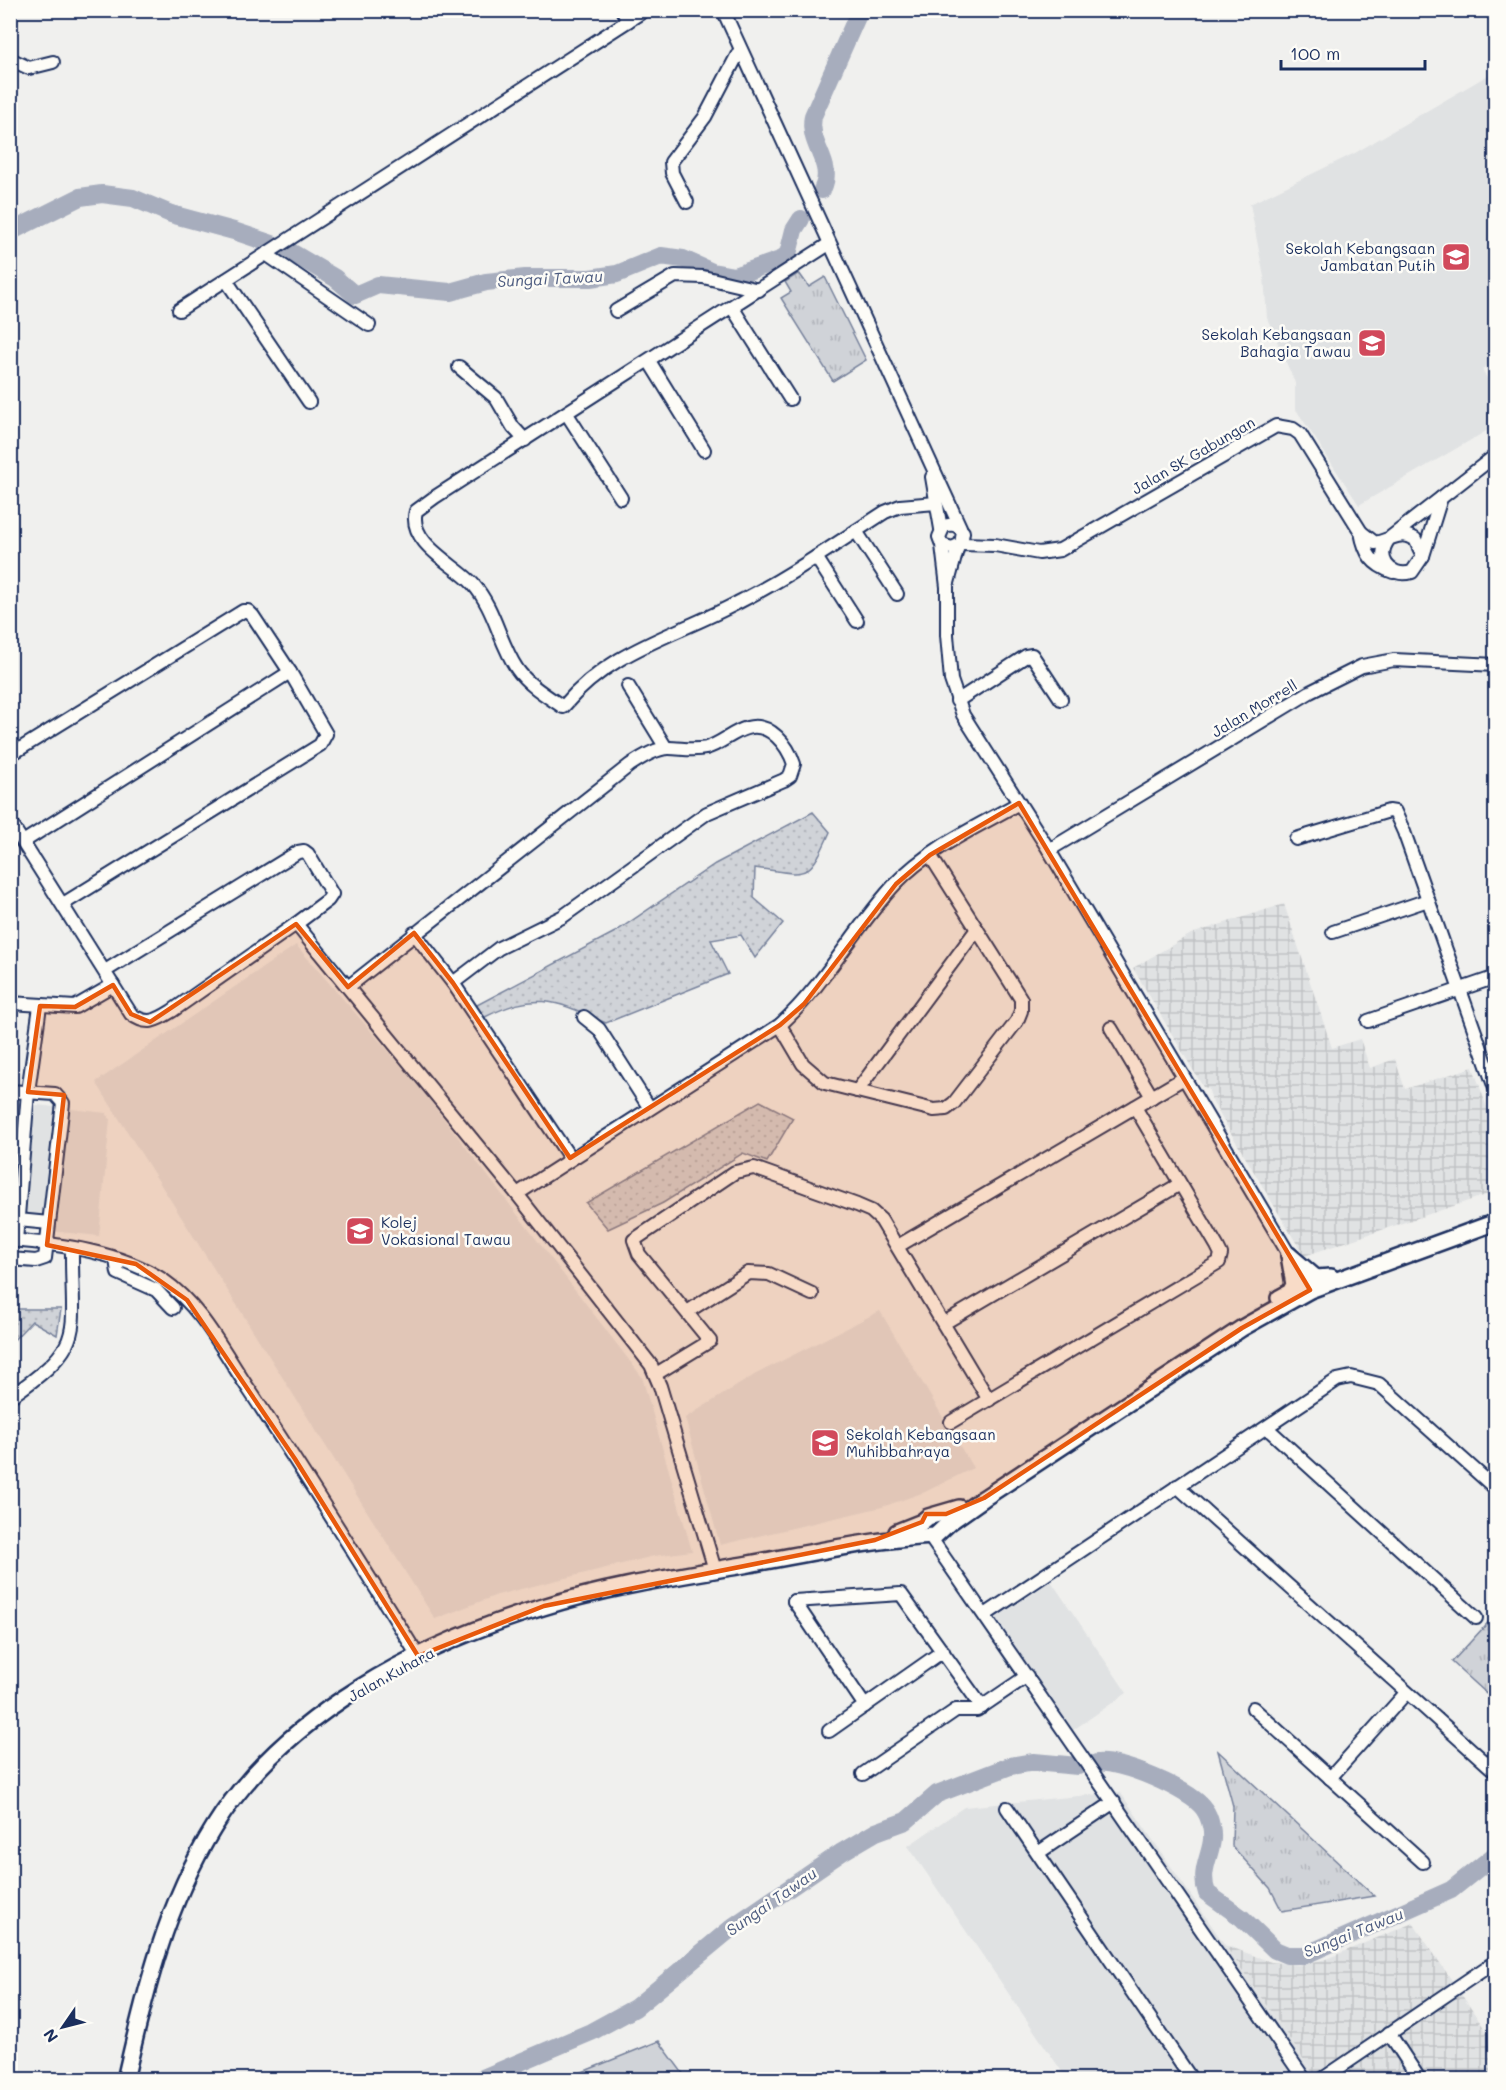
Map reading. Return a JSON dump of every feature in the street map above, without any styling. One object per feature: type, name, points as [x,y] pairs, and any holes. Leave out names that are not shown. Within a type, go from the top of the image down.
[{"type":"main road","points":[[1242,1328],[1310,1290],[1343,1276],[1496,1222]]},
{"type":"main road","points":[[1289,1256],[1316,1278],[1343,1276]]},
{"type":"main road","points":[[1242,1328],[1246,1318],[1293,1289],[1289,1256]]},
{"type":"main road","name":"Jalan Kuhara","points":[[125,2079],[152,1974],[173,1907],[214,1825],[252,1776],[304,1728],[338,1703],[418,1656],[471,1633],[544,1606],[715,1570],[933,1529],[984,1498],[1242,1328]]},
{"type":"street","points":[[179,310],[625,16],[645,10]]},
{"type":"street","points":[[723,10],[927,455],[960,537],[947,587]]},
{"type":"street","points":[[687,202],[672,173],[670,162],[705,117],[740,50]]},
{"type":"street","points":[[10,59],[29,68],[54,62]]},
{"type":"street","points":[[829,244],[420,507],[415,517],[428,547],[462,574],[482,596],[493,613],[519,671],[563,707],[594,674],[623,656],[738,603],[885,512],[900,506],[936,503]]},
{"type":"street","points":[[269,252],[369,325]]},
{"type":"street","points":[[616,311],[675,276],[703,277],[759,290]]},
{"type":"street","points":[[226,280],[309,402]]},
{"type":"street","points":[[732,307],[790,399]]},
{"type":"street","points":[[649,361],[704,450]]},
{"type":"street","points":[[459,367],[496,398],[513,426],[525,440]]},
{"type":"street","points":[[567,414],[621,498]]},
{"type":"street","name":"Jalan SK Gabungan","points":[[960,537],[1040,553],[1060,550],[1276,426],[1293,429],[1306,443],[1361,532],[1364,548],[1378,567],[1393,572]]},
{"type":"street","points":[[927,455],[941,529],[939,537],[947,587],[949,663],[957,701],[978,743],[1049,850],[1310,1290]]},
{"type":"street","points":[[1442,497],[1421,562],[1412,572],[1393,572],[1387,566],[1383,555],[1383,548],[1391,537],[1442,497],[1496,455]]},
{"type":"street","points":[[941,529],[950,524],[960,537]]},
{"type":"street","points":[[856,531],[897,594]]},
{"type":"street","points":[[1361,532],[1375,543],[1404,534],[1415,539],[1423,556]]},
{"type":"street","points":[[942,545],[949,548],[960,537]]},
{"type":"street","points":[[816,556],[857,621]]},
{"type":"street","points":[[10,755],[243,611],[248,611],[253,616],[322,725],[325,740],[63,904]]},
{"type":"street","points":[[957,701],[1026,656],[1032,655],[1061,699]]},
{"type":"street","name":"Jalan Morrell","points":[[1049,850],[1310,692],[1362,666],[1394,660],[1496,664]]},
{"type":"street","points":[[23,842],[290,672]]},
{"type":"street","points":[[628,686],[666,748]]},
{"type":"street","points":[[348,987],[630,765],[666,748],[703,749],[714,746],[749,727],[756,726],[773,733],[780,739],[794,764],[790,776],[707,813],[562,917],[499,948],[453,983]]},
{"type":"street","points":[[517,1194],[649,1107],[780,1025],[804,1004],[896,884],[930,855],[1019,803]]},
{"type":"street","points":[[1296,839],[1389,811],[1395,812],[1496,1091]]},
{"type":"street","points":[[10,822],[131,1014],[141,1021],[150,1022],[172,1011],[296,924],[328,900],[332,894],[304,851],[298,852],[105,971]]},
{"type":"street","points":[[780,1025],[797,1056],[816,1078],[825,1083],[934,1110],[946,1109],[954,1103],[1017,1022],[1021,1011],[1021,999],[930,855]]},
{"type":"street","points":[[1333,932],[1428,900]]},
{"type":"street","points":[[296,924],[517,1194],[656,1374],[715,1570]]},
{"type":"street","points":[[856,1091],[977,929]]},
{"type":"street","points":[[414,933],[453,983],[570,1158]]},
{"type":"street","points":[[1368,1021],[1496,977]]},
{"type":"street","points":[[10,1003],[75,1007],[113,985]]},
{"type":"street","points":[[40,1006],[28,1092],[18,1220],[13,1240],[72,1249],[136,1264],[161,1279],[187,1300],[199,1314],[295,1459],[418,1656]]},
{"type":"street","points":[[584,1017],[599,1029],[649,1107]]},
{"type":"street","points":[[1111,1028],[1152,1097]]},
{"type":"street","points":[[898,1246],[1184,1078]]},
{"type":"street","points":[[10,1091],[55,1094],[63,1103],[45,1258],[41,1261],[10,1259]]},
{"type":"street","points":[[951,1422],[1219,1263],[1221,1254],[1135,1107]]},
{"type":"street","points":[[656,1374],[710,1341],[639,1254],[634,1240],[680,1207],[743,1169],[766,1172],[871,1211],[881,1220],[989,1400]]},
{"type":"street","points":[[944,1323],[1180,1184]]},
{"type":"street","points":[[18,1220],[49,1223]]},
{"type":"street","points":[[10,1397],[54,1364],[69,1341],[75,1310],[71,1292],[72,1249]]},
{"type":"street","points":[[116,1259],[118,1273],[156,1290],[173,1308]]},
{"type":"street","points":[[687,1312],[748,1273],[769,1274],[812,1294]]},
{"type":"street","points":[[985,1615],[1337,1380],[1352,1377],[1379,1384],[1496,1489]]},
{"type":"street","points":[[1267,1428],[1476,1618]]},
{"type":"street","points":[[1177,1486],[1496,1772]]},
{"type":"street","points":[[933,1529],[950,1565],[1305,2079]]},
{"type":"street","points":[[865,1706],[794,1601],[901,1594],[982,1707]]},
{"type":"street","points":[[829,1731],[943,1652]]},
{"type":"street","points":[[862,1774],[956,1710],[977,1710],[1027,1676]]},
{"type":"street","points":[[1330,1778],[1406,1693]]},
{"type":"street","points":[[1253,1708],[1423,1862]]},
{"type":"street","points":[[1038,1853],[1114,1802]]},
{"type":"street","points":[[1006,1808],[1192,2079]]},
{"type":"street","points":[[1321,2079],[1496,1961]]},
{"type":"street","points":[[1389,2033],[1420,2079]]},
{"type":"highlighted area","points":[[1019,803],[1310,1290],[1242,1328],[984,1498],[946,1514],[926,1514],[922,1522],[875,1540],[544,1606],[418,1656],[295,1459],[187,1300],[136,1264],[47,1245],[64,1095],[28,1092],[40,1006],[75,1007],[113,985],[131,1014],[150,1022],[296,924],[348,987],[414,933],[453,983],[570,1158],[780,1025],[804,1004],[896,884],[930,855]]},
{"type":"shaded area","name":"Sekolah Kebangsaan Bahagia Tawau","points":[[1495,71],[1496,361],[1482,369],[1495,393],[1495,426],[1359,505],[1295,408],[1295,383],[1267,318],[1264,277],[1250,204],[1355,153]]},
{"type":"shaded area","points":[[1284,904],[1332,1048],[1360,1039],[1370,1068],[1395,1059],[1405,1089],[1473,1067],[1495,1131],[1495,1192],[1304,1256],[1213,1103],[1208,1088],[1203,1087],[1133,968],[1191,934]]},
{"type":"shaded area","name":"Kolej Vokasional Tawau","points":[[296,945],[418,1085],[642,1377],[692,1551],[654,1556],[497,1595],[435,1619],[96,1082]]},
{"type":"shaded area","points":[[11,1102],[106,1113],[110,1119],[99,1236],[11,1227]]},
{"type":"shaded area","name":"Sekolah Kebangsaan Muhibbahraya","points":[[880,1311],[973,1468],[925,1492],[882,1507],[720,1545],[685,1418],[756,1374]]},
{"type":"shaded area","points":[[1051,1581],[1127,1693],[1073,1730],[996,1618]]},
{"type":"shaded area","points":[[1120,1792],[1317,2079],[1067,2079],[908,1846],[964,1807]]},
{"type":"shaded area","points":[[1413,1923],[1495,2044],[1495,2079],[1317,2079],[1225,1945],[1271,1962],[1298,1965],[1326,1959]]},
{"type":"green space","points":[[799,273],[809,287],[825,277],[866,360],[833,381],[781,298],[791,292],[785,282]]},
{"type":"green space","points":[[813,812],[830,832],[823,848],[810,867],[796,873],[755,868],[754,898],[783,923],[755,958],[741,935],[711,940],[728,974],[606,1023],[558,1004],[545,1002],[518,1004],[483,1018],[475,1006],[615,932],[715,864]]},
{"type":"green space","points":[[760,1101],[793,1118],[767,1162],[743,1153],[663,1203],[608,1229],[586,1203]]},
{"type":"green space","points":[[11,1309],[61,1309],[57,1335],[32,1321],[11,1343]]},
{"type":"green space","points":[[1495,1615],[1495,1701],[1452,1662]]},
{"type":"green space","points":[[1218,1751],[1374,1896],[1282,1911],[1270,1888],[1232,1846],[1233,1806]]},
{"type":"green space","points":[[659,2041],[687,2079],[565,2079]]},
{"type":"waterway","points":[[822,190],[826,171],[814,136],[813,116],[860,10]]},
{"type":"waterway","name":"Sungai Tawau","points":[[10,232],[80,197],[102,194],[133,198],[171,214],[234,231],[284,248],[335,278],[355,295],[378,285],[450,292],[486,282],[525,278],[590,278],[617,274],[661,256],[683,259],[712,272],[734,276],[780,260],[788,254],[794,230],[801,219]]},
{"type":"waterway","name":"Sungai Tawau","points":[[478,2080],[591,2032],[635,2008],[734,1926],[842,1852],[876,1832],[906,1821],[937,1794],[1010,1766],[1034,1762],[1078,1766]]},
{"type":"waterway","name":"Sungai Tawau","points":[[1096,1763],[1120,1766],[1154,1777],[1197,1801],[1204,1809],[1211,1824],[1212,1843],[1204,1875],[1207,1893],[1242,1918],[1275,1950],[1287,1955],[1305,1955],[1451,1890],[1496,1854]]},
{"type":"place","name":"Sekolah Kebangsaan Jambatan Putih","points":[[1456,257]]},
{"type":"place","name":"Sekolah Kebangsaan Bahagia Tawau","points":[[1372,343]]},
{"type":"place","name":"Kolej Vokasional Tawau","points":[[360,1231]]},
{"type":"place","name":"Sekolah Kebangsaan Muhibbahraya","points":[[825,1443]]}]
